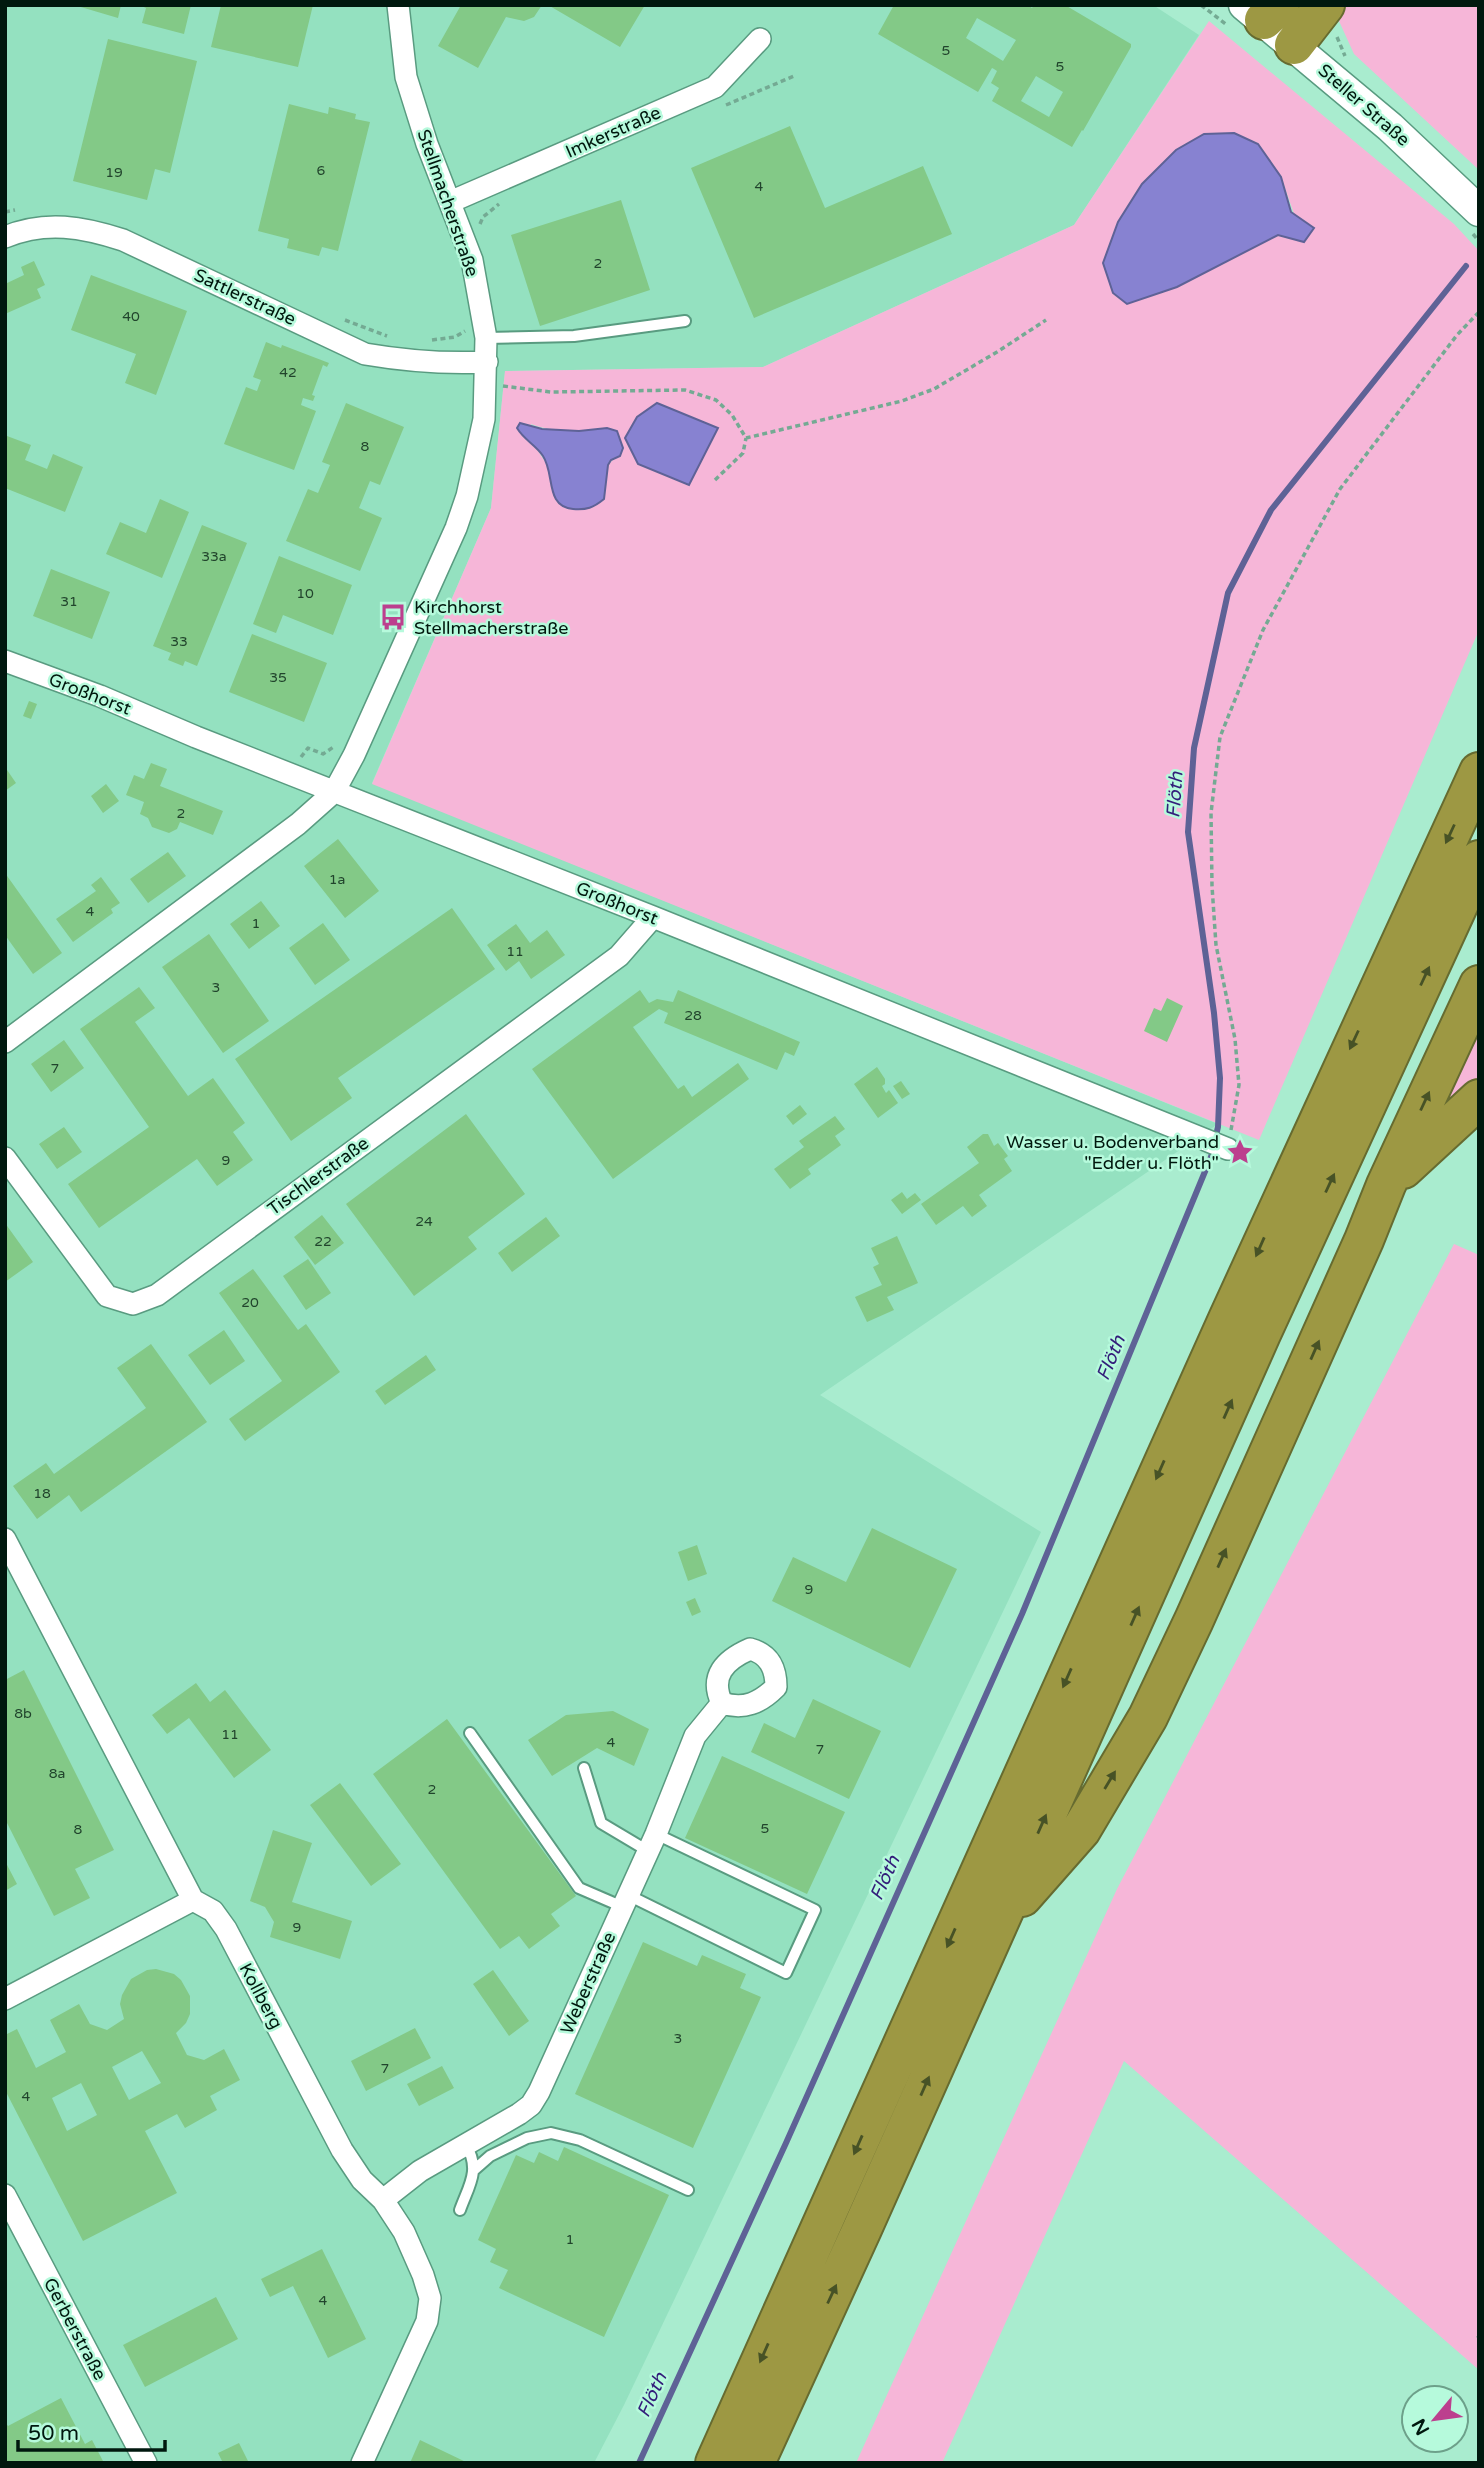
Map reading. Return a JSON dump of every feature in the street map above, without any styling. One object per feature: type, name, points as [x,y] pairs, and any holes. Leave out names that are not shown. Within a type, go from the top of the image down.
[{"type":"highway","points":[[1294,45],[1325,5]]},
{"type":"highway","points":[[715,2463],[1233,1306],[1479,772]]},
{"type":"highway","points":[[755,2463],[1261,1334],[1479,860]]},
{"type":"highway","points":[[994,1931],[1081,1830],[1148,1717],[1194,1620],[1386,1185],[1479,985]]},
{"type":"highway","points":[[1386,1185],[1479,1099]]},
{"type":"main road","name":"Steller Straße","points":[[1262,10],[1294,45],[1390,127],[1479,211]]},
{"type":"street","name":"Stellmacherstraße","points":[[334,792],[354,755],[456,528],[475,463],[484,419],[486,386],[478,363],[486,338],[472,260],[427,144],[406,77],[398,5]]},
{"type":"street","name":"Imkerstraße","points":[[450,202],[715,87],[760,39]]},
{"type":"street","name":"Sattlerstraße","points":[[5,237],[47,226],[87,229],[123,240],[365,354],[400,360],[478,363]]},
{"type":"street","name":"Großhorst","points":[[5,661],[100,696],[1226,1148]]},
{"type":"street","points":[[5,1042],[298,824],[334,792]]},
{"type":"street","name":"Tischlerstraße","points":[[5,1158],[107,1296],[133,1304],[157,1295],[619,956],[653,917]]},
{"type":"street","name":"Kollberg","points":[[5,1539],[193,1900],[213,1912],[226,1929],[342,2150],[362,2180],[383,2200],[404,2232],[423,2275],[430,2298],[427,2321],[362,2463]]},
{"type":"street","name":"Weberstraße","points":[[383,2200],[420,2171],[531,2105],[652,1843],[695,1736],[722,1703]]},
{"type":"street","points":[[5,2000],[193,1900]]},
{"type":"street","name":"Gerberstraße","points":[[5,2195],[146,2463]]},
{"type":"lane","points":[[486,338],[574,336],[685,321]]},
{"type":"lane","points":[[470,1733],[579,1888],[626,1901],[786,1973],[815,1910],[601,1823],[584,1768]]},
{"type":"lane","points":[[474,2169],[490,2157],[527,2138],[551,2133],[580,2140],[688,2190]]},
{"type":"lane","points":[[460,2210],[474,2169],[473,2157],[466,2145]]},
{"type":"path","points":[[723,106],[794,76]]},
{"type":"path","points":[[478,230],[483,217],[500,203]]},
{"type":"path","points":[[1226,1148],[1238,1085],[1235,1039],[1216,945],[1212,886],[1211,813],[1220,737],[1263,630],[1340,489],[1457,335],[1479,312]]},
{"type":"path","points":[[746,438],[902,401],[934,389],[1046,320]]},
{"type":"path","points":[[466,330],[478,363]]},
{"type":"path","points":[[486,386],[551,391],[685,390],[716,400],[732,415],[746,438],[743,453],[716,480]]},
{"type":"path","points":[[294,776],[308,748],[323,754],[335,746],[342,736]]},
{"type":"shaded area","points":[[5,5],[1153,5],[1199,35],[1074,225],[763,367],[505,371],[491,508],[372,783],[1218,1124],[820,1395],[1041,1532],[594,2463],[5,2463]]},
{"type":"shaded area","points":[[1345,5],[1479,5],[1479,170],[1354,54],[1339,21]]},
{"type":"shaded area","points":[[1209,21],[1454,224],[1479,251],[1479,630],[1259,1140],[372,784],[491,508],[505,371],[763,367],[1074,225]],"holes":[[[1234,133],[1258,144],[1281,177],[1304,242],[1278,235]],[[531,424],[563,431],[617,431],[623,449],[608,465],[604,499],[552,490],[548,466],[534,445]]]},
{"type":"shaded area","points":[[1234,133],[1258,144],[1281,177],[1291,212],[1314,228],[1304,242],[1278,235],[1177,287],[1127,304],[1113,293],[1103,263],[1118,222],[1142,184],[1176,150],[1204,134]]},
{"type":"shaded area","points":[[657,403],[718,428],[689,485],[638,464],[625,438],[637,417]]},
{"type":"shaded area","points":[[520,423],[542,429],[579,431],[607,428],[617,431],[623,448],[620,456],[611,460],[608,465],[604,499],[582,509],[564,507],[558,502],[554,496],[547,463],[517,428]]},
{"type":"shaded area","points":[[1479,1017],[1479,1085],[1431,1129]]},
{"type":"shaded area","points":[[1454,1244],[1479,1255],[1479,2370],[1124,2061],[942,2463],[856,2463],[1117,1889]]},
{"type":"building","points":[[74,5],[121,5],[118,18]]},
{"type":"building","points":[[139,5],[191,5],[184,34],[142,23],[146,8]]},
{"type":"building","points":[[221,5],[313,5],[298,67],[211,47]]},
{"type":"building","points":[[461,5],[542,5],[534,17],[524,21],[506,17],[478,68],[438,46]]},
{"type":"building","points":[[548,5],[645,5],[620,47]]},
{"type":"building","points":[[894,5],[1028,5],[1032,8],[1034,5],[1065,5],[1131,44],[1131,47],[1072,147],[992,101],[999,88],[991,83],[997,71],[994,69],[992,68],[978,92],[878,34]],"holes":[[[977,18],[1016,40],[1003,61],[966,38]],[[1036,76],[1063,92],[1049,117],[1021,101]]]},
{"type":"building","points":[[108,39],[197,61],[170,173],[155,169],[147,200],[73,181]]},
{"type":"building","points":[[289,104],[328,114],[329,107],[356,114],[355,119],[370,122],[338,251],[322,247],[319,256],[287,248],[289,239],[258,231]]},
{"type":"building","points":[[790,126],[825,208],[923,166],[952,234],[754,318],[691,168]]},
{"type":"building","points":[[621,200],[650,290],[540,326],[511,235]]},
{"type":"building","points":[[34,261],[45,285],[37,289],[41,298],[5,314],[5,284],[24,275],[21,267]]},
{"type":"building","points":[[91,275],[187,311],[156,395],[125,383],[136,354],[71,330]]},
{"type":"building","points":[[266,342],[281,348],[282,345],[329,363],[327,367],[323,365],[312,395],[315,396],[313,401],[303,398],[301,405],[316,411],[294,470],[224,444],[246,387],[257,391],[261,380],[253,377]]},
{"type":"building","points":[[346,403],[404,427],[380,485],[370,481],[359,508],[382,518],[360,571],[286,541],[308,489],[318,493],[330,465],[322,462]]},
{"type":"building","points":[[7,436],[31,445],[25,460],[47,469],[53,454],[83,467],[65,512],[5,488]]},
{"type":"building","points":[[160,499],[189,512],[162,578],[106,554],[120,522],[146,533]]},
{"type":"building","points":[[202,525],[247,543],[197,666],[185,661],[183,666],[168,660],[171,653],[153,646]]},
{"type":"building","points":[[279,556],[352,585],[333,635],[283,615],[276,633],[253,624]]},
{"type":"building","points":[[51,569],[110,592],[92,639],[33,616]]},
{"type":"building","points":[[252,634],[327,663],[304,722],[229,692]]},
{"type":"building","points":[[29,701],[37,704],[31,719],[23,716]]},
{"type":"building","points":[[151,763],[167,769],[160,786],[223,811],[213,835],[180,822],[177,829],[169,833],[152,827],[148,818],[140,814],[144,802],[126,795],[134,775],[144,779]]},
{"type":"building","points":[[5,767],[16,783],[5,791]]},
{"type":"building","points":[[106,784],[119,801],[103,813],[91,796]]},
{"type":"building","points":[[338,839],[379,891],[345,918],[304,866]]},
{"type":"building","points":[[168,852],[186,876],[148,903],[130,879]]},
{"type":"building","points":[[5,873],[62,953],[33,974],[5,935]]},
{"type":"building","points":[[101,877],[120,903],[111,909],[113,913],[73,942],[56,919],[96,891],[91,885]]},
{"type":"building","points":[[261,901],[280,926],[249,949],[230,924]]},
{"type":"building","points":[[452,908],[495,969],[338,1078],[352,1098],[291,1141],[235,1059]]},
{"type":"building","points":[[323,923],[350,960],[315,985],[289,948]]},
{"type":"building","points":[[516,924],[530,943],[547,930],[565,955],[531,979],[519,961],[506,971],[487,945]]},
{"type":"building","points":[[209,934],[269,1021],[223,1053],[162,967]]},
{"type":"building","points":[[139,987],[155,1008],[135,1022],[188,1096],[213,1078],[245,1123],[233,1132],[253,1160],[217,1186],[197,1159],[99,1228],[68,1184],[149,1127],[80,1029]]},
{"type":"building","points":[[640,990],[649,1003],[657,999],[673,1002],[678,990],[800,1042],[794,1056],[785,1052],[777,1070],[664,1023],[668,1013],[659,1009],[633,1027],[678,1089],[684,1085],[692,1097],[738,1063],[749,1079],[613,1179],[532,1069]]},
{"type":"building","points":[[1167,998],[1183,1006],[1167,1042],[1144,1031],[1154,1008],[1161,1011]]},
{"type":"building","points":[[64,1040],[84,1068],[51,1092],[31,1064]]},
{"type":"building","points":[[877,1067],[885,1079],[882,1086],[886,1093],[889,1090],[898,1103],[878,1118],[854,1084]]},
{"type":"building","points":[[901,1081],[910,1094],[902,1099],[893,1086]]},
{"type":"building","points":[[800,1105],[807,1114],[793,1125],[786,1116]]},
{"type":"building","points":[[466,1114],[525,1194],[468,1237],[477,1249],[414,1296],[346,1204]]},
{"type":"building","points":[[835,1116],[845,1129],[835,1136],[841,1145],[808,1169],[811,1174],[790,1189],[774,1169],[804,1147],[799,1141]]},
{"type":"building","points":[[64,1127],[82,1152],[57,1169],[39,1144]]},
{"type":"building","points":[[983,1134],[988,1134],[994,1146],[998,1143],[1008,1156],[1004,1159],[1012,1171],[979,1195],[987,1206],[972,1217],[963,1206],[936,1225],[921,1204],[979,1163],[967,1147]]},
{"type":"building","points":[[902,1192],[907,1199],[915,1193],[921,1200],[902,1214],[891,1200]]},
{"type":"building","points":[[322,1215],[344,1243],[315,1265],[294,1237]]},
{"type":"building","points":[[546,1217],[560,1236],[512,1272],[498,1253]]},
{"type":"building","points":[[5,1223],[33,1262],[5,1282]]},
{"type":"building","points":[[897,1236],[918,1283],[887,1297],[894,1310],[867,1322],[855,1297],[882,1285],[873,1267],[879,1264],[871,1248]]},
{"type":"building","points":[[308,1259],[331,1293],[306,1310],[283,1276]]},
{"type":"building","points":[[253,1269],[298,1330],[306,1324],[340,1372],[245,1441],[229,1419],[282,1381],[219,1293]]},
{"type":"building","points":[[224,1330],[245,1361],[210,1385],[188,1355]]},
{"type":"building","points":[[151,1344],[207,1422],[81,1512],[69,1495],[37,1519],[13,1486],[46,1463],[54,1474],[146,1408],[117,1368]]},
{"type":"building","points":[[426,1355],[436,1370],[385,1405],[375,1391]]},
{"type":"building","points":[[872,1528],[957,1569],[910,1668],[772,1601],[793,1557],[846,1582]]},
{"type":"building","points":[[697,1545],[707,1574],[688,1581],[678,1552]]},
{"type":"building","points":[[695,1598],[701,1612],[692,1616],[686,1602]]},
{"type":"building","points":[[24,1670],[114,1850],[75,1869],[90,1898],[54,1916],[5,1819],[5,1680]]},
{"type":"building","points":[[196,1683],[210,1702],[225,1690],[271,1750],[234,1778],[189,1718],[167,1734],[152,1715]]},
{"type":"building","points":[[813,1699],[881,1731],[849,1799],[751,1752],[764,1723],[795,1738]]},
{"type":"building","points":[[613,1711],[649,1729],[634,1766],[597,1748],[552,1776],[528,1740],[566,1715]]},
{"type":"building","points":[[447,1719],[576,1896],[551,1914],[560,1926],[529,1949],[519,1936],[500,1949],[373,1774]]},
{"type":"building","points":[[722,1756],[845,1812],[807,1894],[685,1838]]},
{"type":"building","points":[[340,1783],[401,1864],[371,1886],[310,1805]]},
{"type":"building","points":[[273,1830],[312,1843],[292,1902],[352,1921],[340,1959],[270,1937],[274,1922],[265,1907],[250,1901]]},
{"type":"building","points":[[5,1861],[17,1884],[5,1891]]},
{"type":"building","points":[[643,1942],[697,1966],[702,1955],[746,1974],[740,1988],[761,1997],[693,2148],[575,2094]]},
{"type":"building","points":[[156,1969],[174,1974],[181,1980],[190,1996],[190,2014],[186,2023],[176,2033],[187,2055],[204,2060],[224,2049],[240,2080],[210,2096],[217,2110],[185,2128],[177,2114],[145,2131],[177,2193],[83,2241],[5,2090],[5,2035],[17,2029],[36,2068],[66,2052],[50,2020],[79,2004],[90,2024],[107,2030],[124,2019],[120,2004],[131,1979],[147,1970]],"holes":[[[142,2051],[161,2083],[129,2100],[112,2067]],[[81,2083],[97,2115],[67,2131],[52,2098]]]},
{"type":"building","points":[[493,1970],[529,2021],[509,2036],[473,1984]]},
{"type":"building","points":[[415,2028],[431,2058],[366,2091],[351,2061]]},
{"type":"building","points":[[442,2066],[454,2088],[419,2106],[407,2084]]},
{"type":"building","points":[[564,2147],[669,2195],[604,2337],[499,2288],[508,2270],[490,2262],[496,2249],[478,2240],[516,2155],[534,2163],[539,2152],[558,2161]]},
{"type":"building","points":[[322,2249],[366,2339],[328,2358],[293,2286],[270,2297],[261,2279]]},
{"type":"building","points":[[216,2297],[238,2339],[145,2387],[123,2345]]},
{"type":"building","points":[[61,2398],[85,2444],[92,2440],[104,2463],[5,2463],[5,2422],[8,2426]]},
{"type":"building","points":[[420,2440],[468,2463],[410,2463]]},
{"type":"building","points":[[239,2443],[249,2463],[223,2463],[218,2453]]},
{"type":"waterway","name":"Flöth","points":[[639,2463],[786,2143],[1022,1614],[1211,1157],[1218,1127],[1220,1078],[1214,1013],[1188,832],[1194,748],[1228,593],[1271,510],[1466,266]]},
{"type":"place","name":"Kirchhorst Stellmacherstraße","points":[[393,617]]},
{"type":"place","name":"Wasser u. Bodenverband \"Edder u. Flöth\"","points":[[1240,1152]]}]
